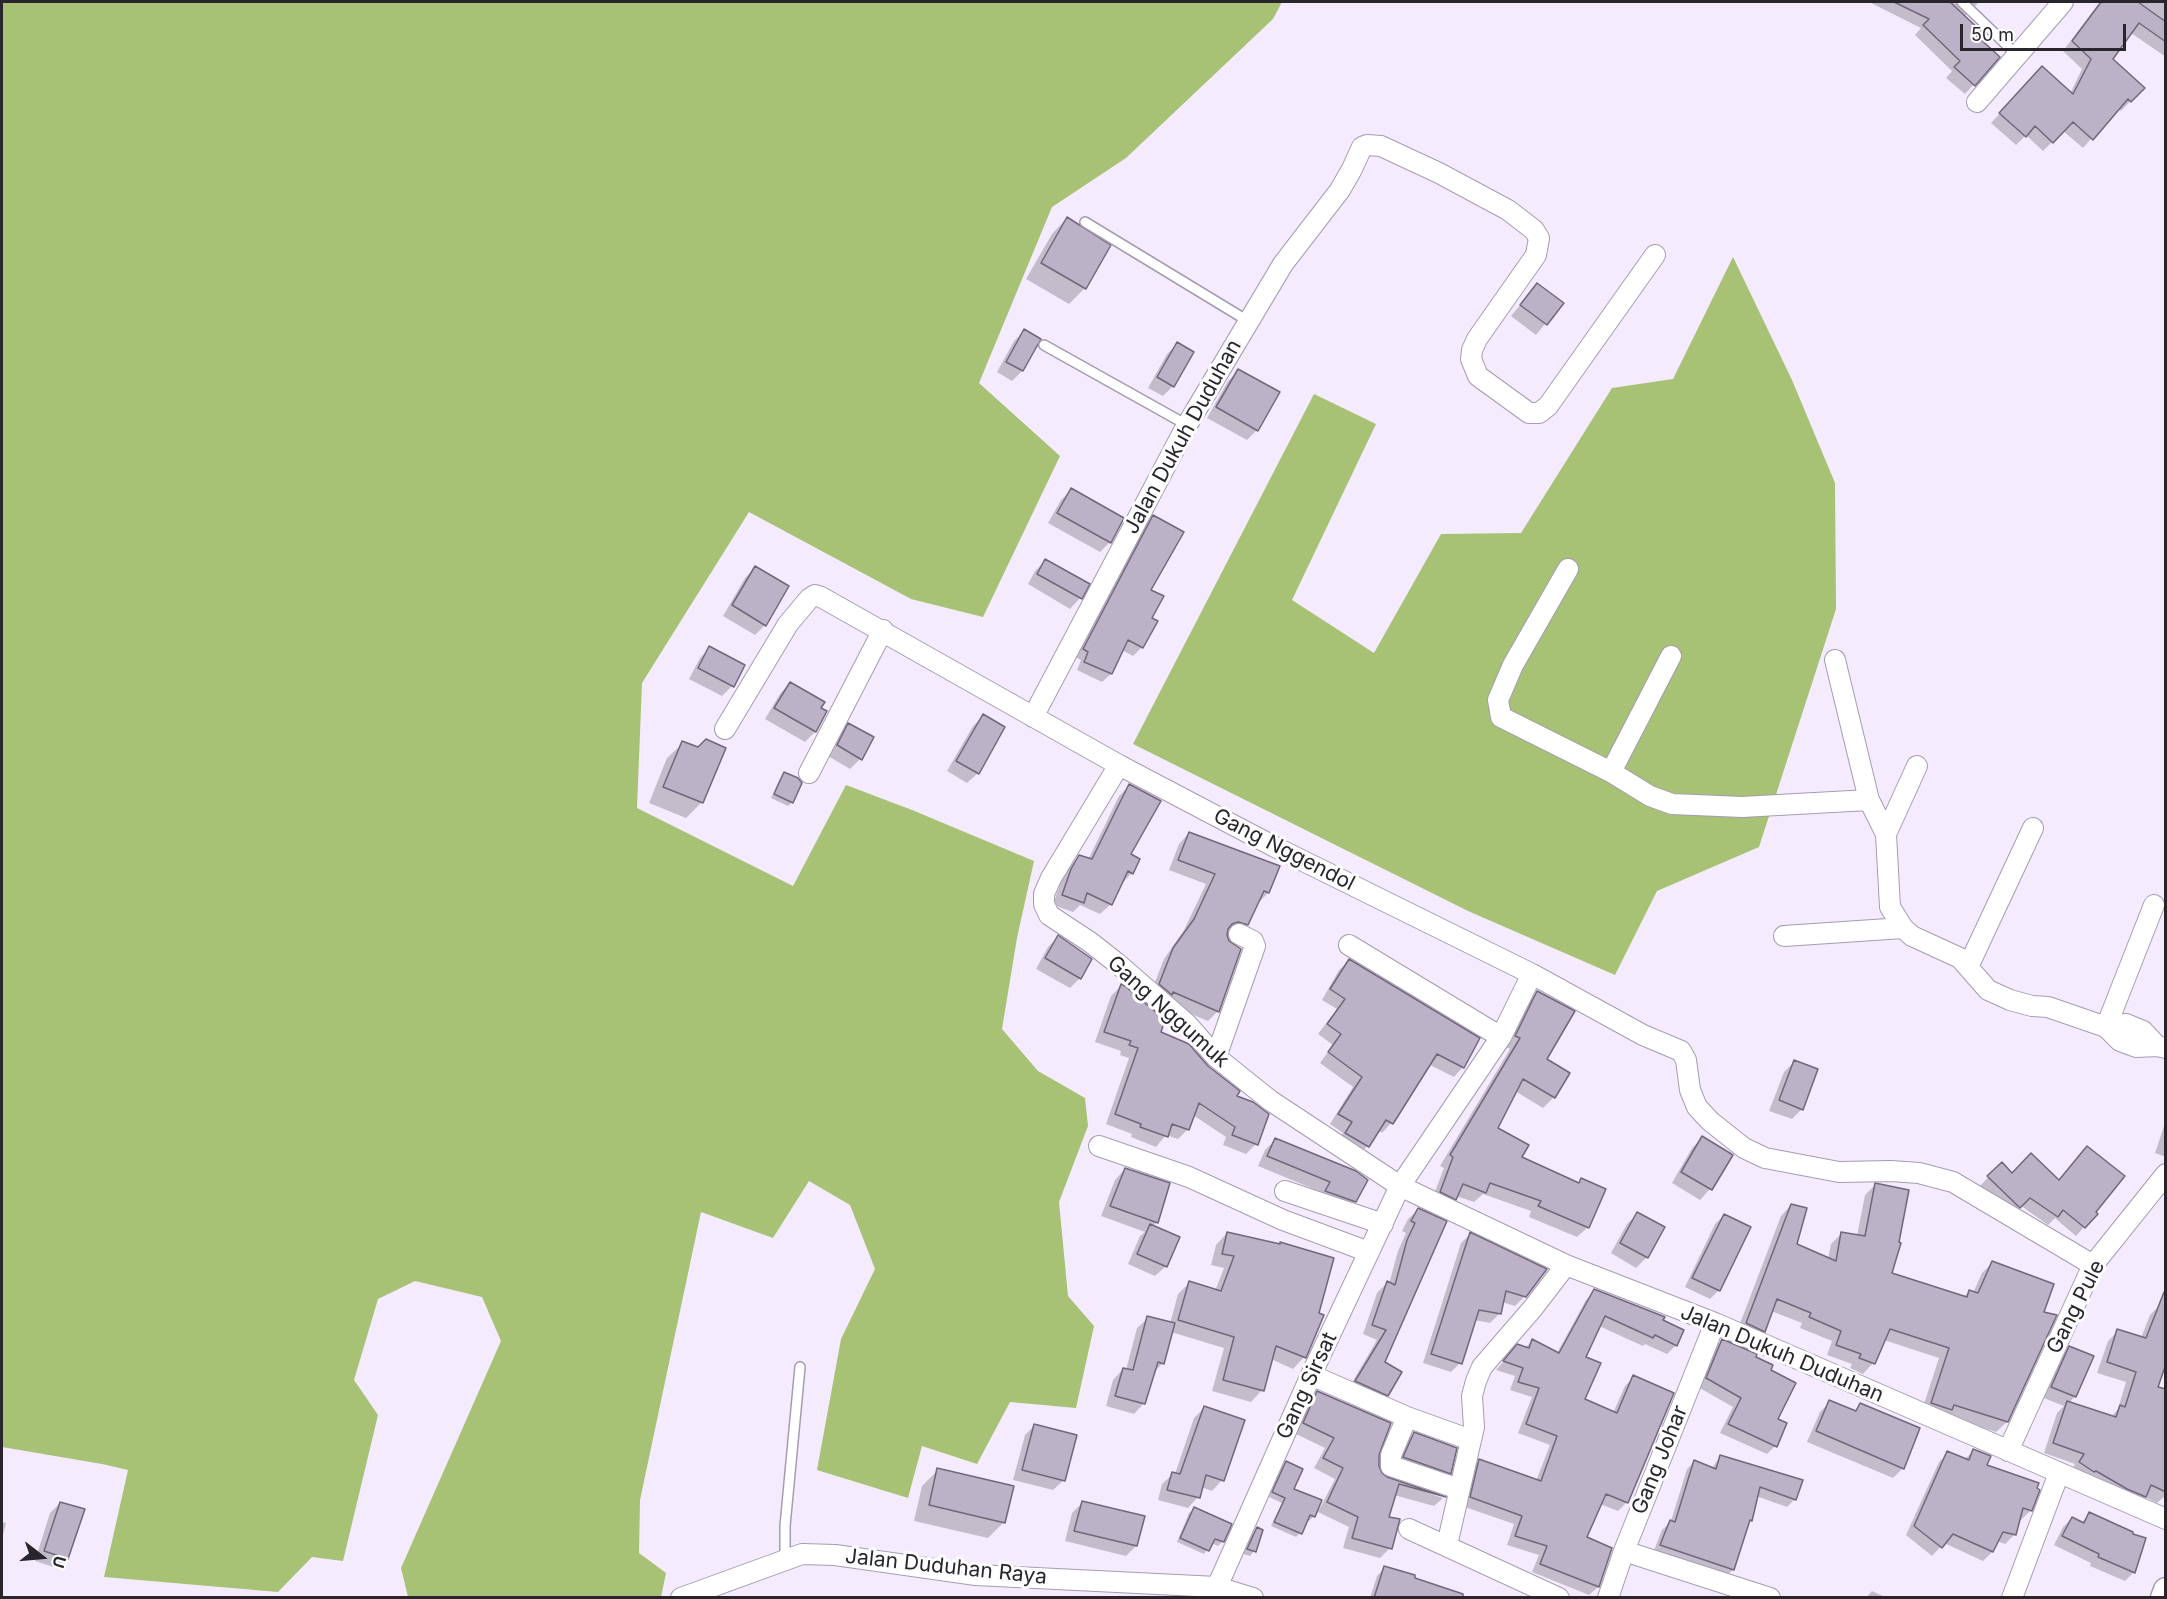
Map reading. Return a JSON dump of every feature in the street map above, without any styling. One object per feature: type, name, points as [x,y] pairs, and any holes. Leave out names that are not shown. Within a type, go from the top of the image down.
[{"type":"street","points":[[1977,102],[2062,2]]},
{"type":"street","name":"Jalan Dukuh Duduhan","points":[[1033,717],[1187,425],[1283,264],[1328,207],[1352,169],[1362,147],[1381,146],[1471,189],[1508,210],[1534,230],[1539,238],[1536,255],[1477,339],[1471,359],[1478,376],[1518,406],[1535,414],[1548,406],[1656,255]]},
{"type":"street","points":[[1568,568],[1513,665],[1498,700],[1501,717],[1611,772],[1650,796],[1672,804],[1742,807],[1869,800]]},
{"type":"street","name":"Gang Nggendol","points":[[725,729],[788,624],[808,599],[815,596],[821,597],[1119,765],[1275,847],[1532,974],[1642,1035],[1681,1051],[1686,1060],[1690,1090],[1697,1107],[1710,1121],[1744,1148],[1765,1158],[1839,1172],[1919,1173],[1953,1182],[2093,1265]]},
{"type":"street","points":[[809,773],[883,630]]},
{"type":"street","points":[[1611,772],[1671,656]]},
{"type":"street","points":[[1835,660],[1869,800],[1886,834],[1890,907],[1903,928],[1912,936],[1960,958],[1988,990],[2010,1000],[2032,1006],[2048,1007],[2106,1028],[2120,1041],[2136,1047],[2162,1047]]},
{"type":"street","name":"Gang Nggumuk","points":[[1119,765],[1051,878],[1044,894],[1044,904],[1049,915],[1100,950],[1187,1024],[1216,1057],[1271,1101],[1400,1186]]},
{"type":"street","points":[[1886,834],[1917,766]]},
{"type":"street","points":[[1968,967],[2033,828]]},
{"type":"street","points":[[2106,1028],[2154,905]]},
{"type":"street","points":[[1784,936],[1903,928]]},
{"type":"street","points":[[1216,1057],[1255,946],[1253,941],[1239,934]]},
{"type":"street","points":[[1349,945],[1501,1037]]},
{"type":"street","points":[[1400,1186],[1501,1037],[1532,974]]},
{"type":"street","points":[[2106,1028],[2126,1024],[2143,1031],[2162,1047]]},
{"type":"street","points":[[1099,1146],[1189,1177],[1283,1220],[1369,1252]]},
{"type":"street","name":"Gang Pule","points":[[2008,1451],[2093,1265],[2166,1174]]},
{"type":"street","name":"Jalan Dukuh Duduhan","points":[[1400,1186],[1566,1265],[1715,1323],[2166,1519]]},
{"type":"street","name":"Gang Sirsat","points":[[1217,1587],[1311,1375],[1400,1186]]},
{"type":"street","points":[[1285,1191],[1383,1224]]},
{"type":"street","points":[[1447,1545],[1474,1427],[1472,1396],[1482,1367],[1533,1308],[1566,1265]]},
{"type":"street","name":"Gang Johar","points":[[1608,1598],[1624,1551],[1715,1323]]},
{"type":"street","points":[[1311,1375],[1407,1417],[1471,1440]]},
{"type":"street","points":[[1407,1417],[1392,1455],[1391,1466],[1459,1489]]},
{"type":"street","points":[[2012,1598],[2059,1473]]},
{"type":"street","points":[[1409,1529],[1558,1598]]},
{"type":"street","points":[[1624,1551],[1770,1598]]},
{"type":"street","name":"Jalan Duduhan Raya","points":[[681,1598],[802,1554],[835,1555],[976,1575],[1217,1587],[1253,1598]]},
{"type":"street","points":[[2163,1598],[2166,1590]]},
{"type":"lane","points":[[1962,2],[2017,56]]},
{"type":"lane","points":[[1085,222],[1248,321]]},
{"type":"lane","points":[[1044,345],[1187,425]]},
{"type":"lane","points":[[785,1561],[785,1526],[800,1367]]},
{"type":"green space","points":[[2,2],[1282,2],[1273,19],[1126,158],[1052,207],[979,383],[1060,456],[983,617],[911,599],[749,512],[642,683],[637,808],[793,886],[846,785],[1034,861],[1017,938],[1002,1029],[1038,1071],[1085,1098],[1088,1126],[1059,1202],[1068,1296],[1094,1326],[1076,1408],[1010,1402],[977,1464],[922,1446],[908,1498],[817,1470],[841,1339],[875,1269],[850,1205],[809,1181],[773,1238],[701,1212],[640,1500],[639,1553],[666,1573],[661,1597],[408,1597],[401,1568],[501,1341],[482,1297],[415,1281],[378,1299],[354,1380],[378,1415],[343,1561],[312,1557],[278,1592],[104,1577],[128,1470],[2,1447]]},
{"type":"green space","points":[[1733,257],[1792,380],[1835,483],[1836,609],[1759,847],[1657,891],[1615,975],[1468,911],[1133,744],[1314,394],[1376,424],[1292,600],[1374,653],[1441,534],[1521,533],[1612,388],[1673,379]]},
{"type":"building","points":[[1894,2],[1950,2],[1981,31],[1977,36],[2000,57],[1975,86],[1954,67],[1960,61],[1923,25],[1929,19]]},
{"type":"building","points":[[2101,2],[2138,2],[2166,22],[2166,42],[2139,23],[2113,59],[2145,88],[2131,102],[2128,99],[2093,140],[2073,122],[2053,143],[2035,126],[2026,137],[1999,113],[2042,66],[2073,94],[2091,59],[2072,41]]},
{"type":"building","points":[[1067,217],[1111,245],[1086,289],[1041,263]]},
{"type":"building","points":[[1537,283],[1564,303],[1547,325],[1520,305]]},
{"type":"building","points":[[1024,329],[1041,339],[1023,371],[1006,362]]},
{"type":"building","points":[[1177,342],[1194,352],[1174,387],[1157,377]]},
{"type":"building","points":[[1238,369],[1280,392],[1258,431],[1216,407]]},
{"type":"building","points":[[1071,488],[1124,518],[1111,543],[1057,513]]},
{"type":"building","points":[[1153,515],[1184,532],[1151,590],[1164,596],[1152,618],[1158,621],[1143,648],[1128,640],[1112,674],[1084,662],[1088,652],[1083,649]]},
{"type":"building","points":[[1045,559],[1090,584],[1082,599],[1037,574]]},
{"type":"building","points":[[755,566],[789,586],[766,626],[732,605]]},
{"type":"building","points":[[709,646],[745,665],[734,687],[698,668]]},
{"type":"building","points":[[790,682],[825,702],[821,708],[827,711],[816,732],[774,708]]},
{"type":"building","points":[[983,714],[1005,727],[979,774],[956,761]]},
{"type":"building","points":[[848,723],[874,737],[862,760],[837,745]]},
{"type":"building","points":[[706,739],[726,748],[703,803],[663,787],[682,741],[698,747]]},
{"type":"building","points":[[784,772],[798,778],[802,783],[793,803],[774,794]]},
{"type":"building","points":[[1129,784],[1161,801],[1131,854],[1140,859],[1133,874],[1128,871],[1112,905],[1087,893],[1084,903],[1062,895],[1071,869],[1079,855],[1092,859]]},
{"type":"building","points":[[1189,832],[1280,866],[1269,893],[1264,891],[1248,925],[1238,922],[1232,924],[1228,929],[1229,941],[1241,949],[1219,1012],[1173,992],[1172,995],[1159,984],[1173,948],[1194,919],[1215,874],[1178,860]]},
{"type":"building","points":[[1058,935],[1092,959],[1081,979],[1045,958]]},
{"type":"building","points":[[1349,959],[1480,1038],[1464,1068],[1437,1054],[1393,1124],[1386,1120],[1369,1147],[1345,1133],[1352,1122],[1338,1114],[1362,1077],[1328,1052],[1341,1034],[1327,1024],[1345,999],[1330,989]]},
{"type":"building","points":[[1121,984],[1165,1020],[1161,1032],[1189,1044],[1208,1066],[1240,1091],[1237,1096],[1253,1102],[1269,1114],[1258,1145],[1232,1135],[1235,1127],[1199,1103],[1189,1130],[1172,1124],[1168,1137],[1140,1127],[1141,1124],[1115,1114],[1138,1048],[1129,1045],[1131,1041],[1104,1032]]},
{"type":"building","points":[[1537,991],[1575,1011],[1547,1059],[1570,1073],[1555,1098],[1523,1079],[1498,1128],[1529,1145],[1522,1157],[1579,1183],[1581,1178],[1606,1189],[1589,1228],[1538,1206],[1541,1201],[1490,1183],[1486,1193],[1463,1184],[1456,1200],[1440,1192],[1453,1157],[1450,1155],[1520,1038],[1515,1036]]},
{"type":"building","points":[[1794,1060],[1818,1069],[1803,1110],[1779,1100]]},
{"type":"building","points":[[1702,1136],[1733,1155],[1712,1190],[1681,1172]]},
{"type":"building","points":[[1275,1138],[1356,1171],[1368,1180],[1356,1202],[1325,1191],[1330,1182],[1267,1156]]},
{"type":"building","points":[[2087,1146],[2125,1176],[2085,1228],[2063,1210],[2058,1217],[2030,1198],[2020,1208],[1987,1176],[2002,1162],[2012,1173],[2031,1153],[2059,1180]]},
{"type":"building","points":[[1125,1168],[1170,1183],[1158,1223],[1110,1206]]},
{"type":"building","points":[[1875,1183],[1909,1190],[1899,1242],[1901,1243],[1892,1273],[1967,1297],[1969,1290],[1978,1293],[1992,1261],[2054,1284],[2044,1312],[2057,1315],[2008,1422],[1954,1405],[1952,1410],[1931,1403],[1949,1348],[1890,1329],[1875,1364],[1859,1358],[1861,1354],[1836,1345],[1841,1331],[1809,1317],[1811,1313],[1777,1299],[1765,1332],[1746,1323],[1791,1204],[1807,1208],[1797,1244],[1836,1261],[1841,1232],[1865,1236]]},
{"type":"building","points":[[1418,1208],[1447,1221],[1385,1362],[1402,1372],[1388,1396],[1355,1381],[1386,1330],[1372,1325],[1387,1281],[1395,1285],[1407,1240],[1415,1223],[1411,1221]]},
{"type":"building","points":[[1637,1212],[1665,1227],[1648,1258],[1620,1243]]},
{"type":"building","points":[[1724,1214],[1751,1227],[1720,1291],[1692,1278]]},
{"type":"building","points":[[1150,1224],[1180,1237],[1167,1267],[1137,1254]]},
{"type":"building","points":[[1227,1232],[1280,1244],[1280,1242],[1334,1258],[1319,1313],[1324,1315],[1306,1358],[1276,1346],[1264,1391],[1223,1380],[1234,1337],[1178,1320],[1189,1281],[1221,1291],[1234,1256],[1222,1254]]},
{"type":"building","points":[[1470,1232],[1547,1269],[1526,1297],[1506,1291],[1501,1314],[1479,1310],[1462,1364],[1431,1354]]},
{"type":"building","points":[[1594,1289],[1665,1317],[1663,1320],[1684,1330],[1677,1346],[1655,1335],[1653,1338],[1605,1316],[1586,1357],[1601,1363],[1585,1399],[1617,1413],[1633,1375],[1674,1393],[1628,1503],[1606,1494],[1587,1537],[1612,1548],[1599,1587],[1540,1564],[1547,1546],[1515,1536],[1522,1516],[1470,1497],[1479,1459],[1541,1481],[1557,1436],[1526,1424],[1539,1388],[1518,1382],[1523,1368],[1503,1361],[1517,1344],[1529,1348],[1532,1339],[1559,1353]]},
{"type":"building","points":[[2164,1292],[2166,1293],[2166,1364],[2158,1387],[2166,1389],[2166,1492],[2151,1485],[2146,1497],[2094,1472],[2079,1462],[2084,1454],[2053,1443],[2067,1401],[2116,1417],[2120,1405],[2125,1407],[2136,1372],[2107,1362],[2117,1329],[2146,1338]]},
{"type":"building","points":[[1147,1316],[1175,1323],[1164,1364],[1158,1362],[1145,1404],[1115,1396],[1123,1368],[1133,1370]]},
{"type":"building","points":[[1722,1339],[1757,1354],[1756,1357],[1773,1365],[1771,1370],[1796,1383],[1778,1419],[1787,1423],[1777,1447],[1728,1424],[1741,1398],[1706,1378]]},
{"type":"building","points":[[2069,1346],[2094,1356],[2076,1397],[2051,1387]]},
{"type":"building","points":[[1317,1391],[1391,1423],[1379,1455],[1379,1466],[1382,1473],[1387,1477],[1446,1497],[1399,1484],[1389,1517],[1400,1519],[1392,1549],[1352,1538],[1358,1517],[1327,1502],[1343,1468],[1323,1458],[1334,1438],[1303,1423]]},
{"type":"building","points":[[1829,1400],[1856,1411],[1860,1403],[1920,1428],[1904,1469],[1816,1431]]},
{"type":"building","points":[[1204,1406],[1245,1420],[1224,1481],[1206,1475],[1200,1498],[1167,1490],[1172,1472],[1180,1474]]},
{"type":"building","points":[[1034,1424],[1077,1435],[1065,1481],[1022,1470]]},
{"type":"building","points":[[1414,1432],[1457,1448],[1451,1474],[1403,1457]]},
{"type":"building","points":[[1973,1449],[1991,1456],[1987,1465],[2039,1483],[2037,1488],[2040,1490],[2032,1511],[2023,1508],[2016,1535],[2003,1532],[1993,1552],[1953,1534],[1942,1548],[1914,1526],[1947,1451],[1969,1460]]},
{"type":"building","points":[[1720,1455],[1803,1480],[1796,1500],[1760,1487],[1752,1521],[1750,1520],[1734,1570],[1660,1545],[1670,1520],[1675,1522],[1694,1460],[1716,1469]]},
{"type":"building","points":[[1286,1461],[1303,1469],[1294,1489],[1322,1500],[1315,1517],[1310,1515],[1302,1534],[1274,1522],[1285,1498],[1272,1492]]},
{"type":"building","points":[[937,1468],[1014,1486],[1005,1523],[929,1505]]},
{"type":"building","points":[[1082,1501],[1145,1516],[1137,1546],[1074,1531]]},
{"type":"building","points":[[60,1502],[85,1509],[68,1559],[44,1551]]},
{"type":"building","points":[[1194,1507],[1232,1524],[1224,1542],[1215,1539],[1209,1551],[1180,1538]]},
{"type":"building","points":[[2089,1512],[2146,1538],[2135,1573],[2098,1557],[2099,1554],[2062,1536],[2072,1517],[2084,1523]]},
{"type":"building","points":[[1257,1527],[1263,1530],[1256,1552],[1247,1549]]},
{"type":"building","points":[[1384,1566],[1415,1575],[1415,1578],[1463,1594],[1463,1598],[1374,1598]]}]
